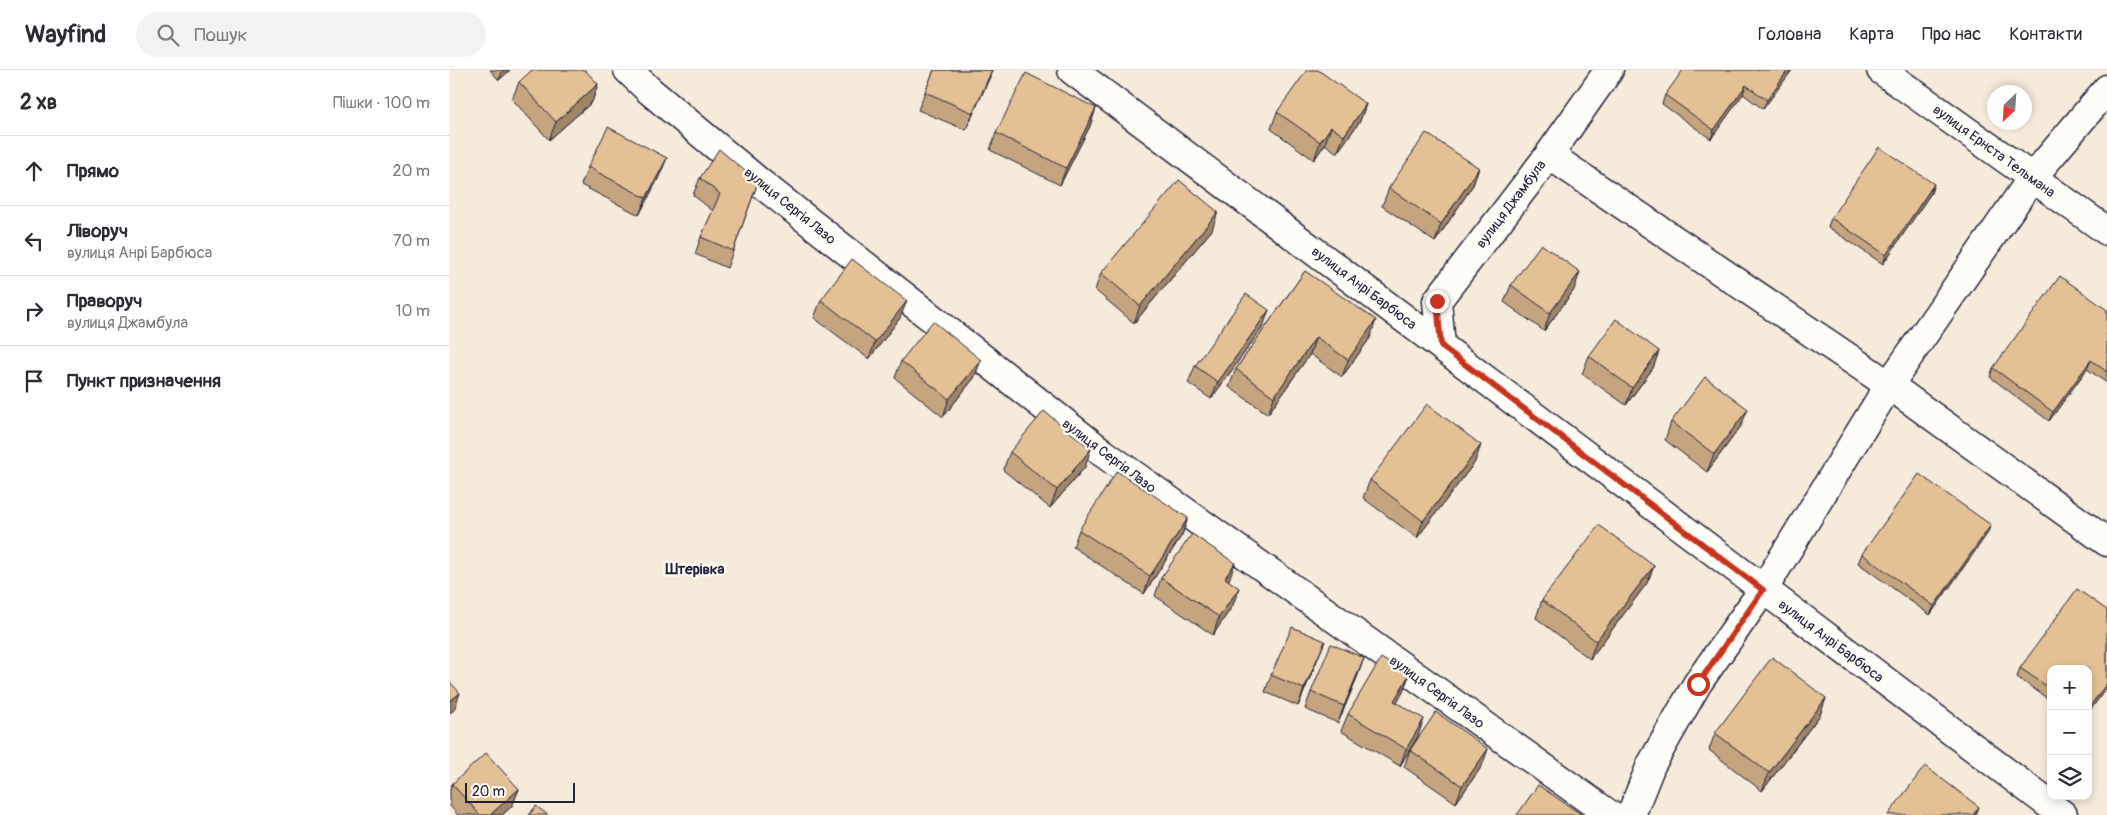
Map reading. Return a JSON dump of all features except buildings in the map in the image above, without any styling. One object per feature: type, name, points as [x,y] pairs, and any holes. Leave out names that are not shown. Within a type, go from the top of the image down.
[{"type":"street","name":"вулиця Сергія Лазо","points":[[628,70],[650,91],[758,182],[1103,453],[1610,815]]},
{"type":"street","name":"вулиця Анрі Барбюса","points":[[1072,70],[2063,815]]},
{"type":"street","name":"вулиця Джамбула","points":[[1441,346],[1437,301],[1549,155],[1609,70]]},
{"type":"street","name":"вулиця Ернста Тельмана","points":[[1881,70],[2107,231]]},
{"type":"street","points":[[1630,815],[1651,765],[1698,684],[1763,590],[1889,385],[2032,178],[2107,89]]},
{"type":"street","points":[[1549,155],[1889,385],[2107,542]]},
{"type":"district","name":"Штерiвка","points":[[695,569]]},
{"type":"route","points":[[1437,301],[1441,346],[1763,590],[1698,684]]}]
